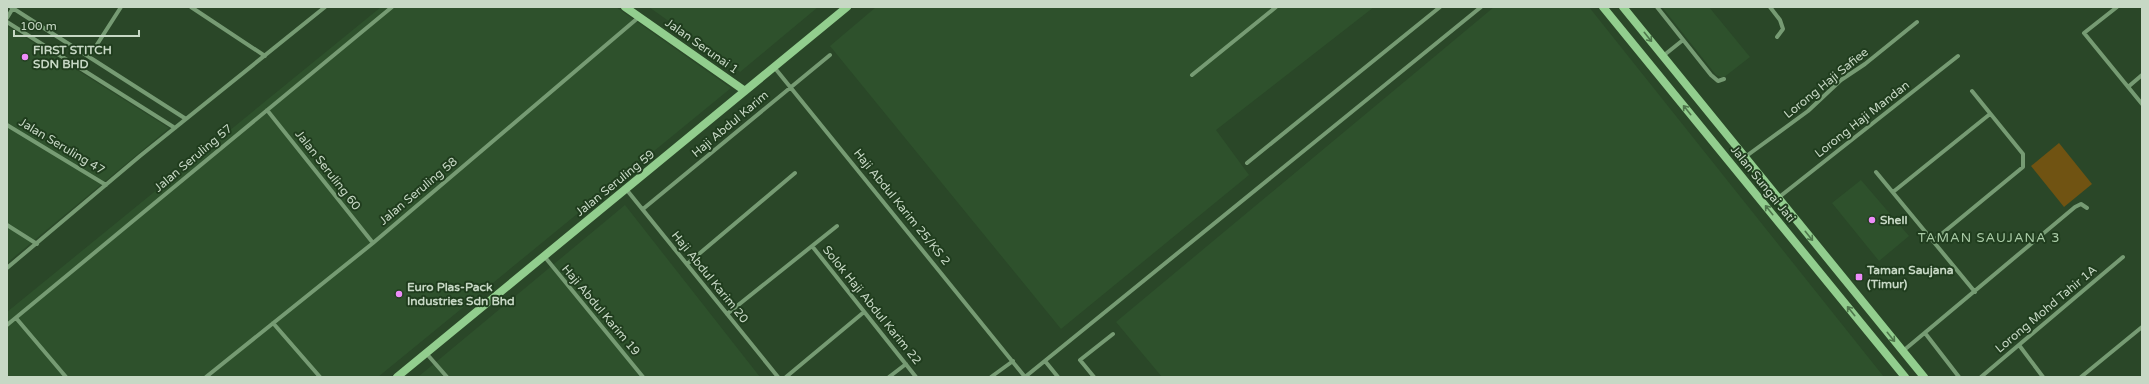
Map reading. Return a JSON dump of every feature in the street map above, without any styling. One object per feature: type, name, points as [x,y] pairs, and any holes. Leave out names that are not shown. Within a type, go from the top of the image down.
[{"type":"main road","name":"Jalan Serunai 1","points":[[625,7],[745,91]]},
{"type":"main road","name":"Jalan Seruling 59","points":[[398,377],[847,7]]},
{"type":"main road","name":"Jalan Sungai Jati","points":[[1603,7],[1905,377]]},
{"type":"main road","name":"Jalan Sungai Jati","points":[[1623,7],[1924,377]]},
{"type":"street","points":[[89,57],[120,7]]},
{"type":"street","points":[[191,7],[266,56]]},
{"type":"street","points":[[7,268],[38,244],[175,128],[325,7]]},
{"type":"street","name":"Jalan Seruling 57","points":[[7,325],[392,7]]},
{"type":"street","points":[[1192,75],[1276,7]]},
{"type":"street","points":[[1248,163],[1440,7]]},
{"type":"street","points":[[1025,377],[1482,7]]},
{"type":"street","points":[[1657,7],[1715,79],[1724,79]]},
{"type":"street","points":[[1770,7],[1780,20],[1783,29],[1777,37]]},
{"type":"street","points":[[2117,7],[2084,33],[2142,104]]},
{"type":"street","points":[[7,18],[12,8],[186,119]]},
{"type":"street","name":"Jalan Seruling 58","points":[[206,377],[372,243],[639,17]]},
{"type":"street","points":[[7,22],[175,128]]},
{"type":"street","name":"Lorong Haji Safiee","points":[[1745,157],[1808,111],[1841,80],[1865,64],[1917,22]]},
{"type":"street","points":[[1663,56],[1683,40]]},
{"type":"street","name":"Haji Abdul Karim","points":[[643,209],[830,55]]},
{"type":"street","name":"Lorong Haji Mandan","points":[[1778,198],[1958,56]]},
{"type":"street","name":"Haji Abdul Karim 25/KS 2","points":[[774,67],[1025,377]]},
{"type":"street","points":[[2128,87],[2142,75]]},
{"type":"street","points":[[1933,241],[2023,167],[2023,154],[1972,90]]},
{"type":"street","name":"Jalan Seruling 60","points":[[267,110],[372,243]]},
{"type":"street","points":[[1892,192],[1990,114]]},
{"type":"street","name":"Jalan Seruling 47","points":[[7,125],[106,185]]},
{"type":"street","points":[[1876,172],[1975,292]]},
{"type":"street","points":[[687,264],[795,173]]},
{"type":"street","name":"Haji Abdul Karim 20","points":[[626,189],[778,377]]},
{"type":"street","points":[[1903,351],[2075,207],[2081,204],[2087,208]]},
{"type":"street","points":[[7,225],[38,244]]},
{"type":"street","points":[[728,314],[837,226]]},
{"type":"street","name":"Solok Haji Abdul Karim 22","points":[[812,246],[916,377]]},
{"type":"street","name":"Haji Abdul Karim 19","points":[[544,256],[643,377]]},
{"type":"street","name":"Lorong Mohd Tahir 1A","points":[[1981,377],[2123,257]]},
{"type":"street","points":[[786,377],[864,312]]},
{"type":"street","points":[[16,318],[66,377]]},
{"type":"street","points":[[273,323],[320,377]]},
{"type":"street","points":[[2081,377],[2142,328]]},
{"type":"street","points":[[1925,333],[1959,377]]},
{"type":"street","points":[[1094,377],[1080,360],[1113,334]]},
{"type":"street","points":[[2019,345],[2044,377]]},
{"type":"street","points":[[426,353],[446,377]]},
{"type":"street","points":[[1045,360],[1058,377]]},
{"type":"street","points":[[991,377],[1013,361]]},
{"type":"street","points":[[889,377],[906,364]]},
{"type":"shaded area","points":[[381,7],[616,7],[731,88],[378,377],[7,377],[7,312]]},
{"type":"shaded area","points":[[649,7],[818,7],[740,72]]},
{"type":"shaded area","points":[[876,7],[1374,7],[1216,130],[1249,175],[1061,329],[830,46]]},
{"type":"shaded area","points":[[1494,7],[1589,7],[1884,377],[1162,377],[1116,322]]},
{"type":"shaded area","points":[[1662,7],[1709,7],[1750,57],[1723,78],[1716,75]]},
{"type":"shaded area","points":[[7,26],[169,128],[7,263]]},
{"type":"shaded area","points":[[2059,143],[2092,184],[2064,207],[2031,166]]},
{"type":"shaded area","points":[[1861,180],[1909,236],[1879,261],[1832,203]]},
{"type":"shaded area","points":[[625,205],[760,377],[418,377]]},
{"type":"place","name":"FIRST STITCH SDN BHD","points":[[25,57]]},
{"type":"place","name":"Shell","points":[[1872,220]]},
{"type":"place","name":"Taman Saujana (Timur)","points":[[1859,277]]},
{"type":"place","name":"Euro Plas-Pack Industries Sdn Bhd","points":[[399,294]]},
{"type":"district","name":"TAMAN SAUJANA 3","points":[[1989,237]]}]
